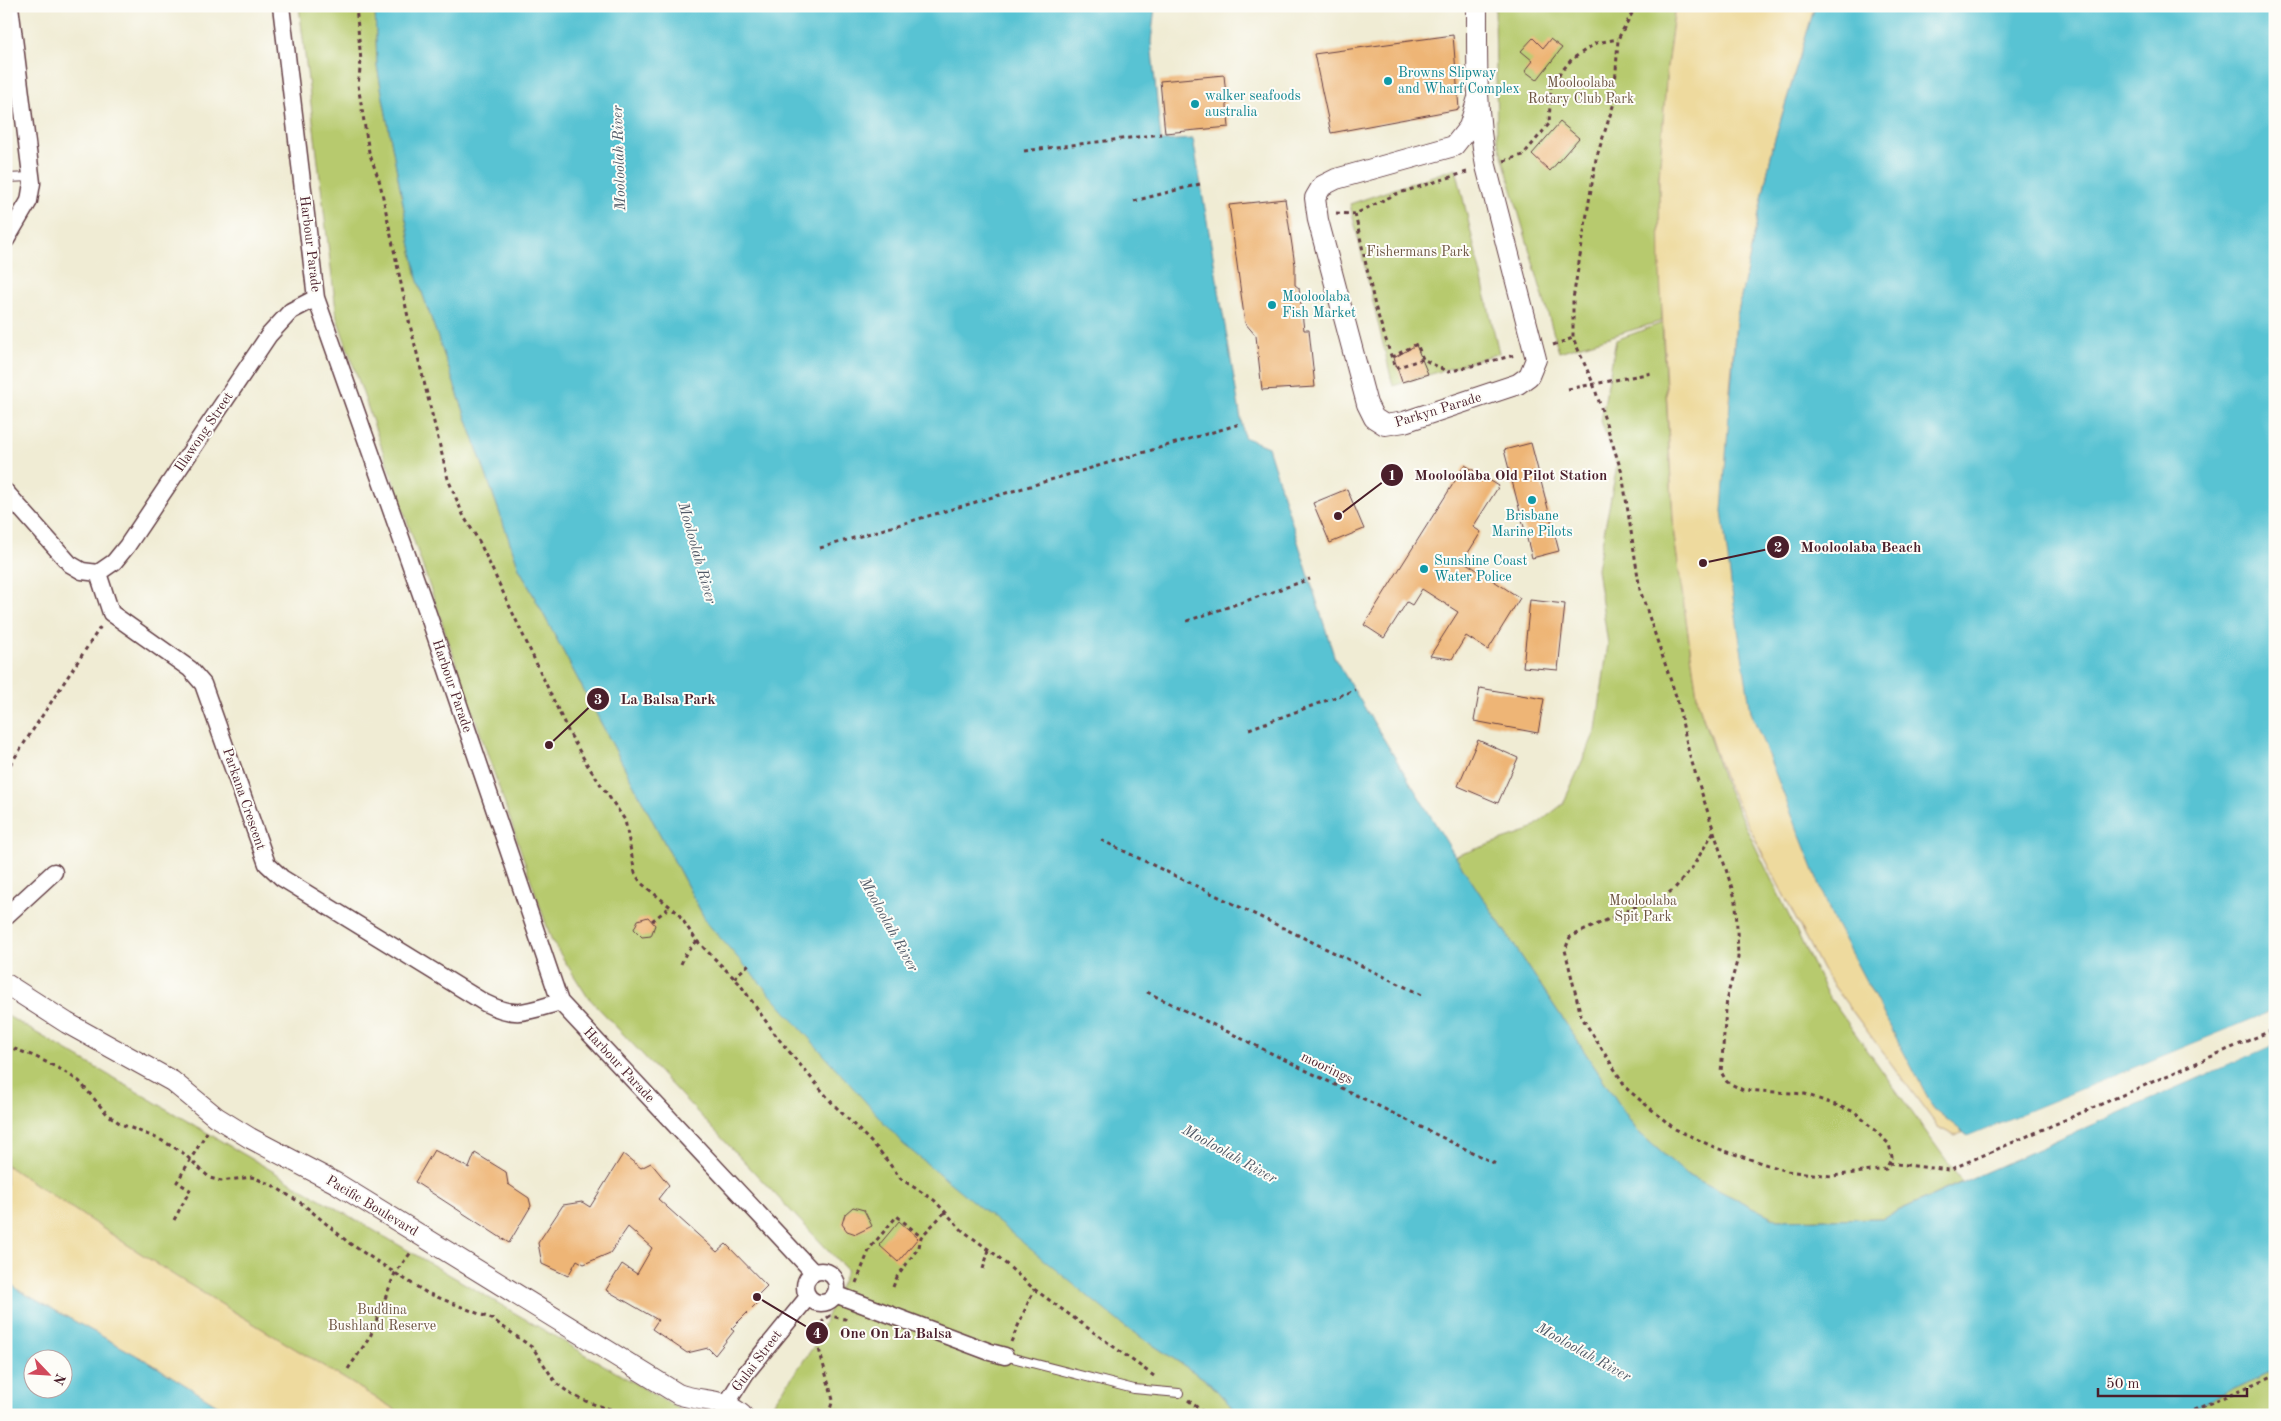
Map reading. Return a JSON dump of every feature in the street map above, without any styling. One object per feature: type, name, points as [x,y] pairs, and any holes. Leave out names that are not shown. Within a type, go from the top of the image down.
[{"type":"street","points":[[6,240],[29,201],[32,177],[10,6]]},
{"type":"street","name":"Harbour Parade","points":[[281,6],[316,298],[431,623],[560,1002],[814,1273]]},
{"type":"street","name":"Parkyn Parade","points":[[1477,6],[1477,101],[1486,166],[1535,349],[1536,359],[1531,373],[1518,384],[1392,425],[1380,423],[1370,412],[1318,220],[1315,198],[1322,186],[1336,178],[1454,146],[1469,128],[1477,101]]},
{"type":"street","points":[[1454,146],[1472,152],[1486,166]]},
{"type":"street","name":"Illawong Street","points":[[98,573],[114,562],[127,546],[269,335],[291,311],[316,298]]},
{"type":"street","points":[[6,492],[70,564],[82,571],[98,573],[111,613]]},
{"type":"street","name":"Parkana Crescent","points":[[111,613],[190,669],[204,684],[267,864],[282,878],[502,1012],[520,1014],[560,1002]]},
{"type":"street","points":[[6,916],[54,872]]},
{"type":"street","name":"Pacific Boulevard","points":[[6,984],[67,1023],[172,1081],[216,1116],[287,1159],[336,1184],[678,1394],[734,1409]]},
{"type":"street","points":[[822,1271],[833,1277],[836,1285],[835,1294],[830,1301],[816,1303],[808,1297],[804,1290],[805,1284],[809,1276],[814,1273],[822,1271]]},
{"type":"street","points":[[835,1294],[1005,1356]]},
{"type":"street","name":"Gulai Street","points":[[734,1409],[746,1373],[808,1297]]},
{"type":"lane","points":[[6,178],[32,177]]},
{"type":"lane","points":[[1005,1356],[1134,1389],[1179,1393]]},
{"type":"path","points":[[356,6],[361,61],[358,85],[369,152],[380,183],[408,317],[448,479],[464,517],[479,541],[568,731],[588,766],[625,820],[635,873],[641,883],[678,914],[697,941],[734,978],[777,1037],[833,1104],[879,1150],[902,1179],[934,1200],[962,1230],[989,1250],[1034,1289],[1207,1415]]},
{"type":"path","points":[[1636,6],[1618,40],[1614,103],[1596,159],[1573,299],[1573,338],[1593,383],[1622,474],[1640,590],[1677,699],[1689,753],[1714,831],[1736,901],[1738,958],[1727,997],[1721,1072],[1727,1082],[1743,1090],[1805,1094],[1855,1112],[1889,1144],[1892,1157],[1886,1168],[1832,1176],[1786,1172],[1716,1148],[1675,1129],[1627,1089],[1580,1016],[1565,950],[1570,937],[1635,906],[1656,903],[1675,888],[1692,868],[1714,831]]},
{"type":"path","points":[[1423,359],[1395,368],[1376,306],[1355,214],[1396,194],[1523,155],[1549,124],[1551,84],[1572,60],[1589,46],[1603,41],[1618,40]]},
{"type":"path","points":[[1024,151],[1161,134]]},
{"type":"path","points":[[1134,201],[1200,184]]},
{"type":"path","points":[[1392,357],[1417,344],[1423,359],[1448,372],[1573,338]]},
{"type":"path","points":[[1568,389],[1652,373]]},
{"type":"path","points":[[820,548],[1240,424]]},
{"type":"path","points":[[1186,621],[1310,579]]},
{"type":"path","points":[[6,771],[111,613]]},
{"type":"path","points":[[1250,729],[1355,690]]},
{"type":"path","points":[[1102,840],[1424,996]]},
{"type":"path","points":[[652,921],[670,907]]},
{"type":"path","points":[[681,964],[686,953],[697,941]]},
{"type":"path","points":[[734,978],[750,963]]},
{"type":"path","name":"moorings","points":[[1147,992],[1498,1164]]},
{"type":"path","points":[[1889,1162],[1950,1170],[2275,1029]]},
{"type":"path","points":[[6,1046],[60,1069],[79,1081],[107,1114],[121,1124],[159,1139],[182,1152],[210,1178],[221,1181],[252,1177],[272,1184],[304,1205],[348,1244],[394,1273],[427,1293],[492,1319],[533,1348],[556,1383],[572,1395],[590,1403],[630,1415]]},
{"type":"path","points":[[174,1220],[190,1190],[177,1182],[216,1116]]},
{"type":"path","points":[[893,1287],[897,1277],[919,1247],[921,1237],[945,1212]]},
{"type":"path","points":[[348,1369],[370,1337],[394,1273],[423,1237]]},
{"type":"path","points":[[983,1269],[989,1250]]},
{"type":"path","points":[[1005,1356],[1034,1289]]},
{"type":"path","points":[[2187,1415],[2194,1410],[2275,1375]]},
{"type":"green space","points":[[299,6],[375,6],[377,66],[417,278],[519,568],[707,923],[1124,1326],[1209,1382],[1239,1415],[779,1414],[774,1402],[814,1346],[847,1270],[587,996],[552,941],[337,318]]},
{"type":"green space","name":"Mooloolaba Rotary Club Park","points":[[1495,6],[1591,6],[1601,8],[1615,6],[1675,6],[1667,67],[1659,178],[1662,321],[1559,352],[1497,138]]},
{"type":"green space","name":"Fishermans Park","points":[[1456,168],[1499,353],[1393,386],[1350,204]]},
{"type":"green space","name":"Mooloolaba Spit Park","points":[[1662,323],[1674,536],[1698,702],[1723,780],[1827,994],[1962,1182],[1882,1218],[1778,1220],[1686,1174],[1637,1131],[1455,856],[1527,832],[1563,804],[1596,730],[1608,644],[1597,569],[1617,466],[1601,421],[1616,340]]},
{"type":"green space","name":"Buddina Bushland Reserve","points":[[6,1015],[689,1415],[404,1415],[175,1276],[6,1165]]},
{"type":"green space","points":[[2275,1371],[2275,1415],[2178,1415]]},
{"type":"sand","points":[[1675,6],[1815,6],[1774,142],[1736,321],[1729,401],[2096,1074],[1955,1136],[1938,1127],[1822,970],[1725,780],[1698,702],[1674,536],[1660,274],[1659,178],[1667,67]]},
{"type":"sand","points":[[6,1165],[175,1276],[404,1415],[233,1415],[152,1364],[18,1290],[6,1279]]},
{"type":"water","name":"Mooloolah River","points":[[375,6],[1155,6],[1151,42],[1161,141],[1193,139],[1244,437],[1268,447],[1335,659],[1455,856],[1637,1131],[1686,1174],[1778,1220],[1882,1218],[2275,1044],[2275,1371],[2178,1415],[1239,1415],[1209,1382],[1124,1326],[903,1144],[707,923],[519,568],[417,278],[377,66]]},
{"type":"water","points":[[1815,6],[2275,6],[2275,1010],[1968,1136],[1934,1109],[1833,919],[1751,712],[1732,591],[1722,511],[1736,321],[1774,142]]},
{"type":"water","points":[[6,1279],[18,1290],[152,1364],[233,1415],[6,1415]]},
{"type":"pier","points":[[2275,1010],[2275,1012],[1967,1139],[1968,1136]]},
{"type":"pier","points":[[2275,1042],[2275,1044],[1962,1182],[1962,1179]]},
{"type":"building","name":"Browns Slipway and Wharf Complex","points":[[1453,35],[1459,109],[1331,133],[1314,54]]},
{"type":"building","points":[[1533,38],[1543,48],[1550,39],[1562,48],[1537,80],[1525,71],[1533,61],[1521,51]]},
{"type":"building","name":"walker seafoods australia","points":[[1224,75],[1229,127],[1165,133],[1160,81]]},
{"type":"building","points":[[1560,122],[1579,138],[1550,171],[1532,154]]},
{"type":"building","name":"Mooloolaba Fish Market","points":[[1285,199],[1295,265],[1295,285],[1299,288],[1304,330],[1309,330],[1315,387],[1262,390],[1256,336],[1245,323],[1229,205]]},
{"type":"building","points":[[1416,345],[1428,374],[1402,382],[1394,358]]},
{"type":"building","name":"Brisbane Marine Pilots","points":[[1531,443],[1559,551],[1532,558],[1504,450]]},
{"type":"building","name":"Sunshine Coast Water Police","points":[[1465,465],[1499,486],[1473,527],[1481,532],[1463,561],[1520,598],[1488,650],[1466,636],[1452,659],[1430,656],[1458,612],[1422,589],[1412,605],[1407,602],[1384,638],[1364,625]]},
{"type":"building","points":[[1347,489],[1364,529],[1330,543],[1313,503]]},
{"type":"building","points":[[1530,600],[1565,604],[1558,670],[1523,667]]},
{"type":"building","points":[[1480,688],[1544,699],[1538,733],[1474,721]]},
{"type":"building","points":[[1478,740],[1518,758],[1498,803],[1458,786]]},
{"type":"building","points":[[648,917],[655,925],[651,936],[642,937],[634,929],[638,920]]},
{"type":"building","points":[[434,1150],[469,1168],[475,1153],[506,1172],[508,1184],[529,1198],[531,1206],[509,1243],[415,1182]]},
{"type":"building","points":[[623,1154],[641,1168],[651,1163],[669,1185],[658,1199],[717,1252],[726,1244],[767,1286],[757,1296],[760,1300],[731,1329],[734,1331],[715,1355],[708,1348],[687,1353],[652,1329],[658,1320],[606,1290],[622,1264],[637,1274],[652,1248],[628,1227],[610,1253],[584,1264],[577,1260],[568,1276],[542,1264],[538,1243],[563,1205],[582,1202],[590,1207]]},
{"type":"building","points":[[853,1207],[864,1210],[872,1226],[856,1234],[847,1231],[842,1224],[845,1214]]},
{"type":"building","points":[[899,1221],[918,1238],[898,1262],[879,1245]]},
{"type":"place","name":"Browns Slipway and Wharf Complex","points":[[1388,81]]},
{"type":"place","name":"walker seafoods australia","points":[[1195,104]]},
{"type":"place","name":"Mooloolaba Fish Market","points":[[1272,305]]},
{"type":"place","name":"Brisbane Marine Pilots","points":[[1532,500]]},
{"type":"place","name":"Mooloolaba Old Pilot Station","points":[[1338,516]]},
{"type":"place","name":"Mooloolaba Beach","points":[[1703,563]]},
{"type":"place","name":"Sunshine Coast Water Police","points":[[1424,569]]},
{"type":"place","name":"La Balsa Park","points":[[549,745]]},
{"type":"place","name":"One On La Balsa","points":[[757,1297]]}]
